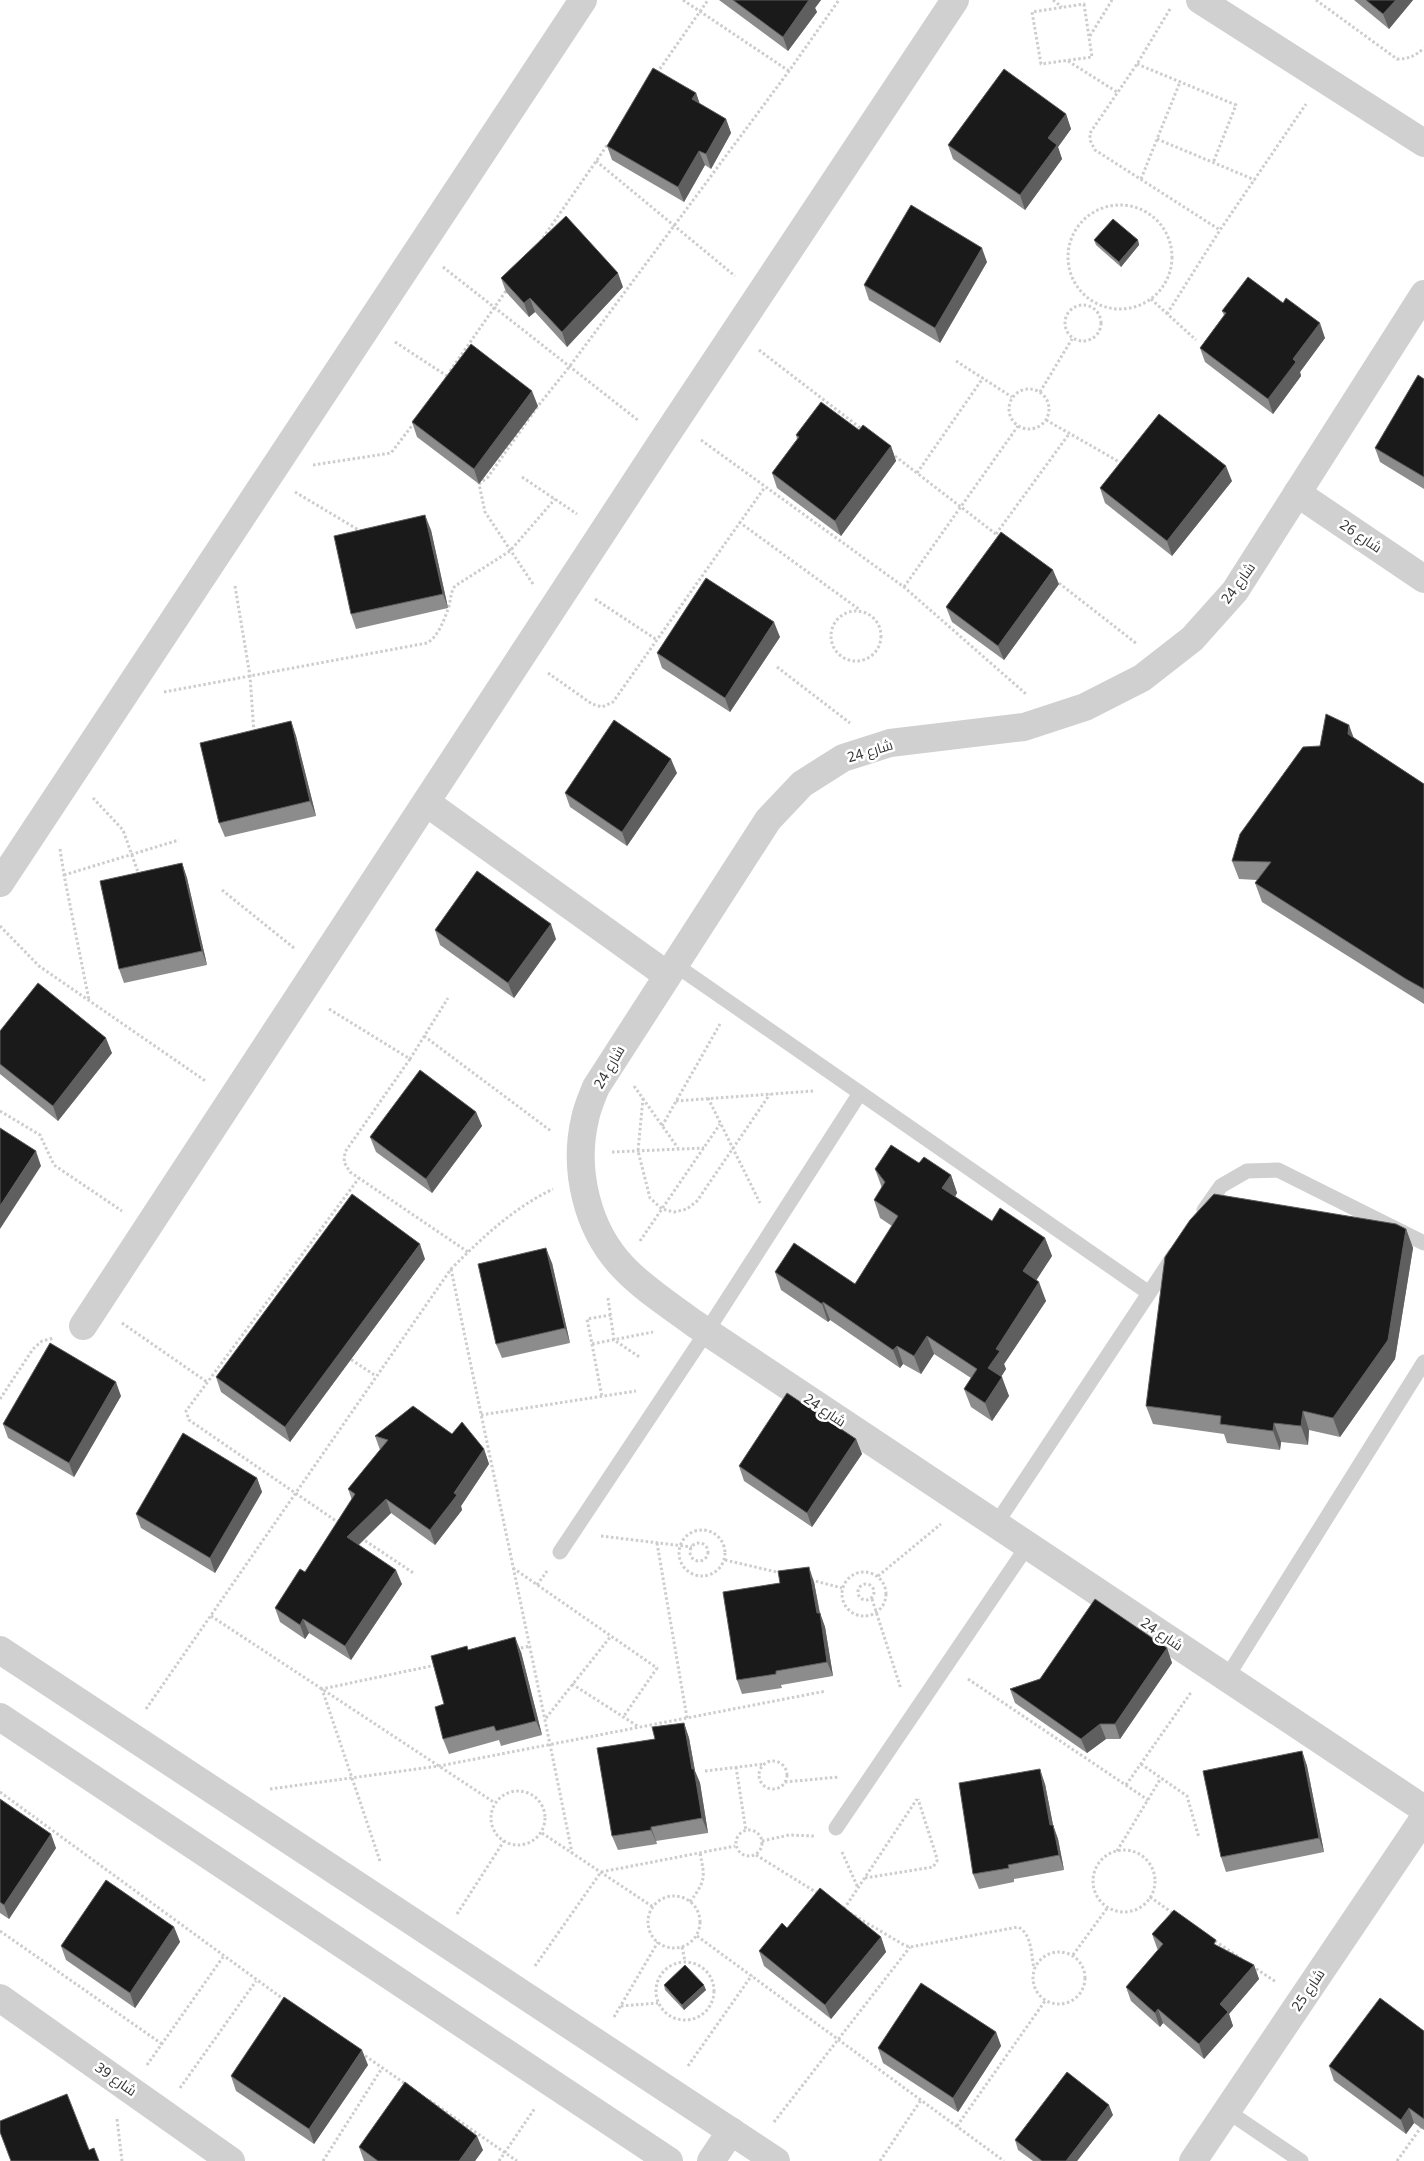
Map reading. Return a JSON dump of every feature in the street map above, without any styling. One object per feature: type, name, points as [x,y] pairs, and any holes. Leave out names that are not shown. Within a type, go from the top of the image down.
[{"type":"street","points":[[0,883],[583,0]]},
{"type":"street","points":[[90,1316],[669,431],[955,0]]},
{"type":"street","points":[[1200,0],[1424,143]]},
{"type":"street","name":"شارع 24","points":[[1424,294],[1235,591],[1192,639],[1142,678],[1085,708],[1024,727],[890,743],[843,758],[802,784],[768,820],[596,1087],[585,1119],[581,1164],[587,1203],[598,1231],[622,1267],[641,1285],[701,1327],[1424,1809]]},
{"type":"street","name":"شارع 26","points":[[1297,493],[1424,579]]},
{"type":"street","points":[[428,802],[670,970]]},
{"type":"street","points":[[0,1650],[766,2154]]},
{"type":"street","points":[[0,1717],[669,2161]]},
{"type":"street","name":"شارع 25","points":[[1193,2161],[1424,1818]]},
{"type":"street","name":"شارع 39","points":[[0,1998],[231,2161]]},
{"type":"street","points":[[711,2161],[731,2131]]},
{"type":"lane","points":[[670,970],[731,1004],[1149,1293]]},
{"type":"lane","points":[[560,1552],[670,1386],[701,1327],[772,1228],[856,1090]]},
{"type":"lane","points":[[1198,1219],[1221,1186],[1247,1171],[1278,1170],[1424,1243]]},
{"type":"lane","points":[[996,1524],[1182,1244]]},
{"type":"lane","points":[[1218,1672],[1424,1362]]},
{"type":"lane","points":[[836,1828],[1028,1545]]},
{"type":"lane","points":[[1226,2111],[1302,2161]]},
{"type":"path","points":[[683,0],[789,71]]},
{"type":"path","points":[[656,74],[708,0]]},
{"type":"path","points":[[551,612],[484,512],[479,484],[488,477],[538,406],[570,366],[840,0]]},
{"type":"path","points":[[1052,0],[1063,7]]},
{"type":"path","points":[[1089,36],[1112,0]]},
{"type":"path","points":[[1316,0],[1397,59],[1407,59],[1416,56],[1424,48]]},
{"type":"path","points":[[1084,4],[1089,36],[1092,56],[1040,64],[1032,12],[1084,4]]},
{"type":"path","points":[[1171,8],[1137,64],[1090,133],[1090,140],[1095,150],[1220,230]]},
{"type":"path","points":[[1067,60],[1117,92]]},
{"type":"path","points":[[1137,64],[1236,105],[1213,162]]},
{"type":"path","points":[[1167,314],[1220,230],[1323,79]]},
{"type":"path","points":[[1141,179],[1180,82]]},
{"type":"path","points":[[540,242],[613,137]]},
{"type":"path","points":[[1157,139],[1255,180]]},
{"type":"path","points":[[596,161],[758,296]]},
{"type":"path","points":[[1124,204],[1142,210],[1158,221],[1166,231],[1170,243],[1171,268],[1167,280],[1151,299],[1129,308],[1117,309],[1094,301],[1076,284],[1071,272],[1068,260],[1069,247],[1073,235],[1079,224],[1094,212],[1112,205],[1124,204]]},
{"type":"path","points":[[419,248],[570,366],[669,431],[765,487],[904,587],[1053,718]]},
{"type":"path","points":[[442,384],[512,283]]},
{"type":"path","points":[[1151,299],[1196,340]]},
{"type":"path","points":[[1093,308],[1094,301]]},
{"type":"path","points":[[1084,305],[1093,308],[1099,314],[1101,322],[1095,337],[1088,341],[1080,342],[1072,338],[1066,331],[1064,322],[1067,313],[1074,307],[1084,305]]},
{"type":"path","points":[[368,325],[447,376]]},
{"type":"path","points":[[735,331],[864,431]]},
{"type":"path","points":[[1040,392],[1072,338]]},
{"type":"path","points":[[956,360],[1012,397]]},
{"type":"path","points":[[917,473],[984,378]]},
{"type":"path","points":[[1025,389],[1033,389],[1040,392],[1049,405],[1046,420],[1033,429],[1025,429],[1018,426],[1012,421],[1008,413],[1012,397],[1018,391],[1025,389]]},
{"type":"path","points":[[271,473],[391,453],[396,449],[419,416]]},
{"type":"path","points":[[1046,420],[1124,465]]},
{"type":"path","points":[[904,587],[1018,426]]},
{"type":"path","points":[[996,534],[1069,434]]},
{"type":"path","points":[[886,449],[1004,540]]},
{"type":"path","points":[[271,473],[362,532]]},
{"type":"path","points":[[522,477],[603,532]]},
{"type":"path","points":[[522,656],[592,704],[602,707],[613,702],[765,487]]},
{"type":"path","points":[[121,700],[427,643],[433,640],[436,635],[455,586],[510,551],[555,499]]},
{"type":"path","points":[[739,522],[860,611],[871,615],[878,624],[881,635],[879,646],[872,655],[862,660],[851,660],[841,656],[833,648],[831,636],[833,626],[839,616],[849,611],[860,611]]},
{"type":"path","points":[[227,538],[250,676],[255,735]]},
{"type":"path","points":[[1051,577],[1161,663]]},
{"type":"path","points":[[570,582],[657,640]]},
{"type":"path","points":[[777,668],[881,746]]},
{"type":"path","points":[[72,775],[123,830],[140,878]]},
{"type":"path","points":[[54,802],[64,875],[90,1000]]},
{"type":"path","points":[[64,875],[180,840]]},
{"type":"path","points":[[222,890],[318,967]]},
{"type":"path","points":[[0,926],[39,966],[232,1099]]},
{"type":"path","points":[[302,992],[410,1059]]},
{"type":"path","points":[[448,998],[410,1059],[344,1152],[344,1162],[350,1172],[468,1252]]},
{"type":"path","points":[[662,1126],[731,1004]]},
{"type":"path","points":[[424,1036],[581,1164]]},
{"type":"path","points":[[614,1057],[678,1148]]},
{"type":"path","points":[[676,1101],[856,1090]]},
{"type":"path","points":[[643,1098],[638,1151],[650,1198],[662,1209],[674,1212],[687,1209],[698,1201],[770,1094]]},
{"type":"path","points":[[708,1098],[772,1228]]},
{"type":"path","points":[[0,1111],[40,1136],[54,1166],[148,1228]]},
{"type":"path","points":[[622,1267],[720,1124]]},
{"type":"path","points":[[128,1734],[212,1616],[451,1269],[489,1231],[581,1164],[638,1151],[704,1148]]},
{"type":"path","points":[[343,1526],[189,1420],[186,1415],[188,1408],[359,1178]]},
{"type":"path","points":[[451,1269],[546,1718],[572,1853]]},
{"type":"path","points":[[266,1303],[274,1308]]},
{"type":"path","points":[[602,1396],[587,1320],[611,1315]]},
{"type":"path","points":[[0,1398],[33,1348],[42,1341],[90,1316],[208,1382]]},
{"type":"path","points":[[592,1344],[701,1327]]},
{"type":"path","points":[[344,1355],[376,1376]]},
{"type":"path","points":[[481,1415],[670,1386]]},
{"type":"path","points":[[878,1576],[966,1503]]},
{"type":"path","points":[[700,1529],[709,1530],[718,1535],[723,1542],[726,1551],[725,1560],[719,1569],[710,1575],[700,1576],[690,1573],[682,1566],[679,1556],[680,1545],[684,1537],[691,1532],[700,1529]]},
{"type":"path","points":[[572,1533],[692,1547]]},
{"type":"path","points":[[359,1537],[415,1574]]},
{"type":"path","points":[[657,1543],[687,1718]]},
{"type":"path","points":[[696,1543],[702,1543],[706,1546],[707,1557],[703,1561],[697,1561],[690,1552],[692,1547],[696,1543]]},
{"type":"path","points":[[725,1560],[788,1575]]},
{"type":"path","points":[[513,1568],[657,1668],[624,1716]]},
{"type":"path","points":[[862,1571],[878,1576],[884,1583],[887,1592],[882,1608],[876,1614],[867,1617],[858,1616],[850,1612],[844,1605],[842,1596],[842,1588],[847,1580],[853,1574],[862,1571]]},
{"type":"path","points":[[806,1579],[842,1588]]},
{"type":"path","points":[[872,1599],[865,1601],[859,1598],[860,1586],[866,1584],[872,1587],[875,1593],[872,1599],[876,1614],[910,1717]]},
{"type":"path","points":[[212,1616],[495,1803]]},
{"type":"path","points":[[546,1718],[611,1636]]},
{"type":"path","points":[[512,1650],[531,1646]]},
{"type":"path","points":[[322,1689],[445,1663]]},
{"type":"path","points":[[946,1664],[1148,1800]]},
{"type":"path","points":[[1126,1785],[1141,1764],[1218,1672]]},
{"type":"path","points":[[572,1684],[640,1727]]},
{"type":"path","points":[[322,1689],[380,1862]]},
{"type":"path","points":[[269,1789],[439,1766],[826,1691]]},
{"type":"path","points":[[705,1771],[764,1764],[774,1761],[786,1769],[787,1776],[785,1782]]},
{"type":"path","points":[[764,1764],[758,1772],[758,1779],[762,1785],[774,1790],[785,1782],[873,1773]]},
{"type":"path","points":[[1141,1764],[1187,1796],[1199,1838]]},
{"type":"path","points":[[736,1767],[746,1831]]},
{"type":"path","points":[[1117,1851],[1161,1778]]},
{"type":"path","points":[[524,1790],[534,1795],[541,1802],[545,1812],[546,1823],[542,1833],[534,1841],[524,1845],[514,1845],[504,1841],[491,1824],[495,1803],[503,1795],[513,1791],[524,1790]]},
{"type":"path","points":[[0,1792],[223,1957],[288,2002]]},
{"type":"path","points":[[844,1909],[918,1799],[936,1855],[937,1860],[933,1867],[865,1878]]},
{"type":"path","points":[[762,1841],[789,1835],[821,1836],[836,1828],[841,1849],[858,1888]]},
{"type":"path","points":[[756,1855],[761,1849],[762,1841],[758,1833],[751,1830],[742,1831],[737,1838],[735,1846],[739,1853],[747,1856],[756,1855],[820,1894]]},
{"type":"path","points":[[542,1833],[653,1907]]},
{"type":"path","points":[[441,1940],[504,1841]]},
{"type":"path","points":[[518,1991],[601,1872],[735,1846]]},
{"type":"path","points":[[1129,1850],[1140,1855],[1149,1863],[1154,1874],[1154,1886],[1150,1898],[1142,1906],[1131,1911],[1119,1912],[1108,1907],[1099,1899],[1094,1888],[1093,1876],[1098,1865],[1106,1856],[1117,1851],[1129,1850]]},
{"type":"path","points":[[690,1902],[699,1890],[704,1876],[700,1853]]},
{"type":"path","points":[[670,1896],[690,1902],[696,1908],[700,1918],[700,1927],[696,1936],[690,1943],[682,1947],[674,1948],[658,1942],[652,1935],[649,1926],[649,1916],[653,1907],[661,1900],[670,1896]]},
{"type":"path","points":[[1150,1898],[1182,1919]]},
{"type":"path","points":[[836,1904],[910,1947],[1018,1926],[1028,1935],[1034,1969],[1032,1981],[1036,1992],[1045,2000],[1056,2004],[1067,2003],[1078,1997],[1084,1987],[1085,1975],[1081,1964],[1073,1955],[1062,1952],[1050,1953],[1040,1959],[1034,1969]]},
{"type":"path","points":[[1073,1955],[1108,1907]]},
{"type":"path","points":[[0,1931],[162,2044]]},
{"type":"path","points":[[696,1936],[752,1975],[1004,2161]]},
{"type":"path","points":[[1214,1940],[1302,1999]]},
{"type":"path","points":[[598,2043],[658,1942]]},
{"type":"path","points":[[682,1947],[685,1961]]},
{"type":"path","points":[[766,2154],[838,2039],[910,1947]]},
{"type":"path","points":[[130,2089],[223,1957]]},
{"type":"path","points":[[685,1961],[695,1963],[704,1968],[711,1976],[714,1986],[714,1997],[710,2006],[703,2014],[693,2019],[673,2018],[664,2012],[658,2003],[655,1994],[656,1984],[666,1968],[675,1963],[685,1961]]},
{"type":"path","points":[[671,2091],[752,1975]]},
{"type":"path","points":[[163,2113],[256,1980]]},
{"type":"path","points":[[957,2126],[1045,2000]]},
{"type":"path","points":[[621,2006],[658,2003]]},
{"type":"path","points":[[358,2051],[414,2090]]},
{"type":"path","points":[[323,2161],[382,2068]]},
{"type":"path","points":[[499,2161],[552,2082]]},
{"type":"path","points":[[423,2096],[516,2161]]},
{"type":"path","points":[[880,2161],[921,2100]]},
{"type":"path","points":[[1397,2161],[1424,2123]]},
{"type":"building","points":[[733,0],[809,0],[783,37]]},
{"type":"building","points":[[1366,0],[1396,0],[1383,14]]},
{"type":"building","points":[[653,68],[696,93],[692,99],[726,119],[706,154],[699,151],[678,187],[607,146]]},
{"type":"building","points":[[1004,69],[1066,114],[1048,138],[1057,145],[1020,195],[948,145]]},
{"type":"building","points":[[911,205],[982,248],[935,328],[864,285]]},
{"type":"building","points":[[566,216],[618,273],[562,332],[530,298],[524,303],[501,278]]},
{"type":"building","points":[[1113,219],[1138,240],[1119,262],[1094,240]]},
{"type":"building","points":[[1248,277],[1283,303],[1286,298],[1320,323],[1293,359],[1296,362],[1268,399],[1200,348],[1226,313],[1222,311]]},
{"type":"building","points":[[471,344],[532,391],[474,469],[412,422]]},
{"type":"building","points":[[1418,375],[1424,379],[1424,477],[1375,448]]},
{"type":"building","points":[[821,402],[859,430],[863,425],[891,446],[835,521],[772,473],[799,437],[796,435]]},
{"type":"building","points":[[1159,414],[1226,466],[1167,541],[1100,488]]},
{"type":"building","points":[[425,515],[443,594],[351,614],[334,536]]},
{"type":"building","points":[[1001,532],[1053,570],[998,646],[946,607]]},
{"type":"building","points":[[706,578],[774,622],[725,698],[657,653]]},
{"type":"building","points":[[1326,714],[1349,725],[1348,734],[1424,784],[1424,989],[1255,883],[1271,862],[1232,861],[1240,834],[1303,747],[1320,746]]},
{"type":"building","points":[[614,720],[671,759],[622,832],[565,793]]},
{"type":"building","points":[[291,721],[310,801],[219,823],[200,743]]},
{"type":"building","points":[[182,863],[202,951],[119,969],[100,881]]},
{"type":"building","points":[[477,871],[551,924],[508,983],[435,930]]},
{"type":"building","points":[[38,983],[106,1038],[53,1106],[0,1064],[0,1031]]},
{"type":"building","points":[[420,1070],[476,1112],[426,1179],[370,1137]]},
{"type":"building","points":[[0,1128],[36,1151],[0,1206]]},
{"type":"building","points":[[891,1145],[919,1163],[924,1157],[951,1175],[942,1188],[992,1221],[1000,1208],[1045,1238],[1023,1271],[1039,1282],[996,1349],[1000,1351],[988,1368],[1002,1377],[985,1403],[964,1389],[977,1369],[927,1336],[914,1356],[897,1346],[893,1350],[775,1272],[794,1243],[855,1284],[898,1216],[874,1200],[885,1182],[875,1169]]},
{"type":"building","points":[[352,1194],[420,1244],[285,1427],[216,1377]]},
{"type":"building","points":[[1214,1194],[1396,1224],[1406,1229],[1388,1340],[1333,1418],[1303,1411],[1301,1426],[1274,1423],[1273,1431],[1220,1424],[1221,1416],[1146,1406],[1165,1257],[1190,1220]]},
{"type":"building","points":[[546,1248],[565,1328],[496,1344],[478,1264]]},
{"type":"building","points":[[50,1343],[116,1382],[69,1463],[3,1424]]},
{"type":"building","points":[[787,1393],[856,1439],[807,1513],[739,1466]]},
{"type":"building","points":[[413,1406],[452,1434],[462,1422],[484,1449],[454,1493],[457,1495],[430,1530],[386,1499],[347,1537],[396,1570],[345,1646],[303,1619],[300,1625],[275,1608],[300,1569],[305,1572],[355,1494],[348,1489],[388,1440],[375,1436]]},
{"type":"building","points":[[183,1433],[257,1478],[210,1558],[136,1514]]},
{"type":"building","points":[[809,1567],[817,1613],[820,1613],[827,1662],[776,1671],[776,1674],[737,1680],[723,1592],[780,1583],[778,1571]]},
{"type":"building","points":[[1095,1599],[1167,1648],[1115,1724],[1100,1724],[1081,1739],[1010,1689],[1040,1679]]},
{"type":"building","points":[[515,1637],[536,1721],[496,1731],[494,1726],[443,1739],[435,1707],[444,1704],[431,1656],[467,1646],[468,1650]]},
{"type":"building","points":[[684,1723],[702,1818],[651,1827],[651,1830],[612,1836],[597,1748],[655,1739],[652,1727]]},
{"type":"building","points":[[1302,1751],[1319,1838],[1221,1857],[1203,1771]]},
{"type":"building","points":[[1040,1769],[1050,1825],[1053,1825],[1059,1855],[1008,1865],[1009,1868],[973,1874],[959,1783]]},
{"type":"building","points":[[0,1799],[51,1834],[4,1905],[0,1902]]},
{"type":"building","points":[[106,1880],[174,1927],[130,1993],[61,1946]]},
{"type":"building","points":[[820,1888],[881,1937],[825,2005],[759,1951],[782,1923],[787,1928]]},
{"type":"building","points":[[1174,1910],[1216,1940],[1214,1944],[1254,1965],[1220,2004],[1228,2012],[1199,2044],[1158,2009],[1155,2013],[1126,1987],[1163,1944],[1152,1934]]},
{"type":"building","points":[[685,1965],[704,1985],[682,2005],[664,1985]]},
{"type":"building","points":[[921,1983],[996,2032],[953,2098],[878,2048]]},
{"type":"building","points":[[284,1997],[362,2050],[309,2129],[231,2076]]},
{"type":"building","points":[[1380,1998],[1424,2031],[1424,2119],[1409,2108],[1401,2120],[1329,2066]]},
{"type":"building","points":[[1067,2072],[1109,2105],[1066,2161],[1042,2161],[1015,2140]]},
{"type":"building","points":[[405,2082],[477,2136],[459,2161],[378,2161],[359,2147]]},
{"type":"building","points":[[67,2094],[89,2150],[94,2148],[99,2161],[11,2161],[0,2132],[0,2121]]}]
